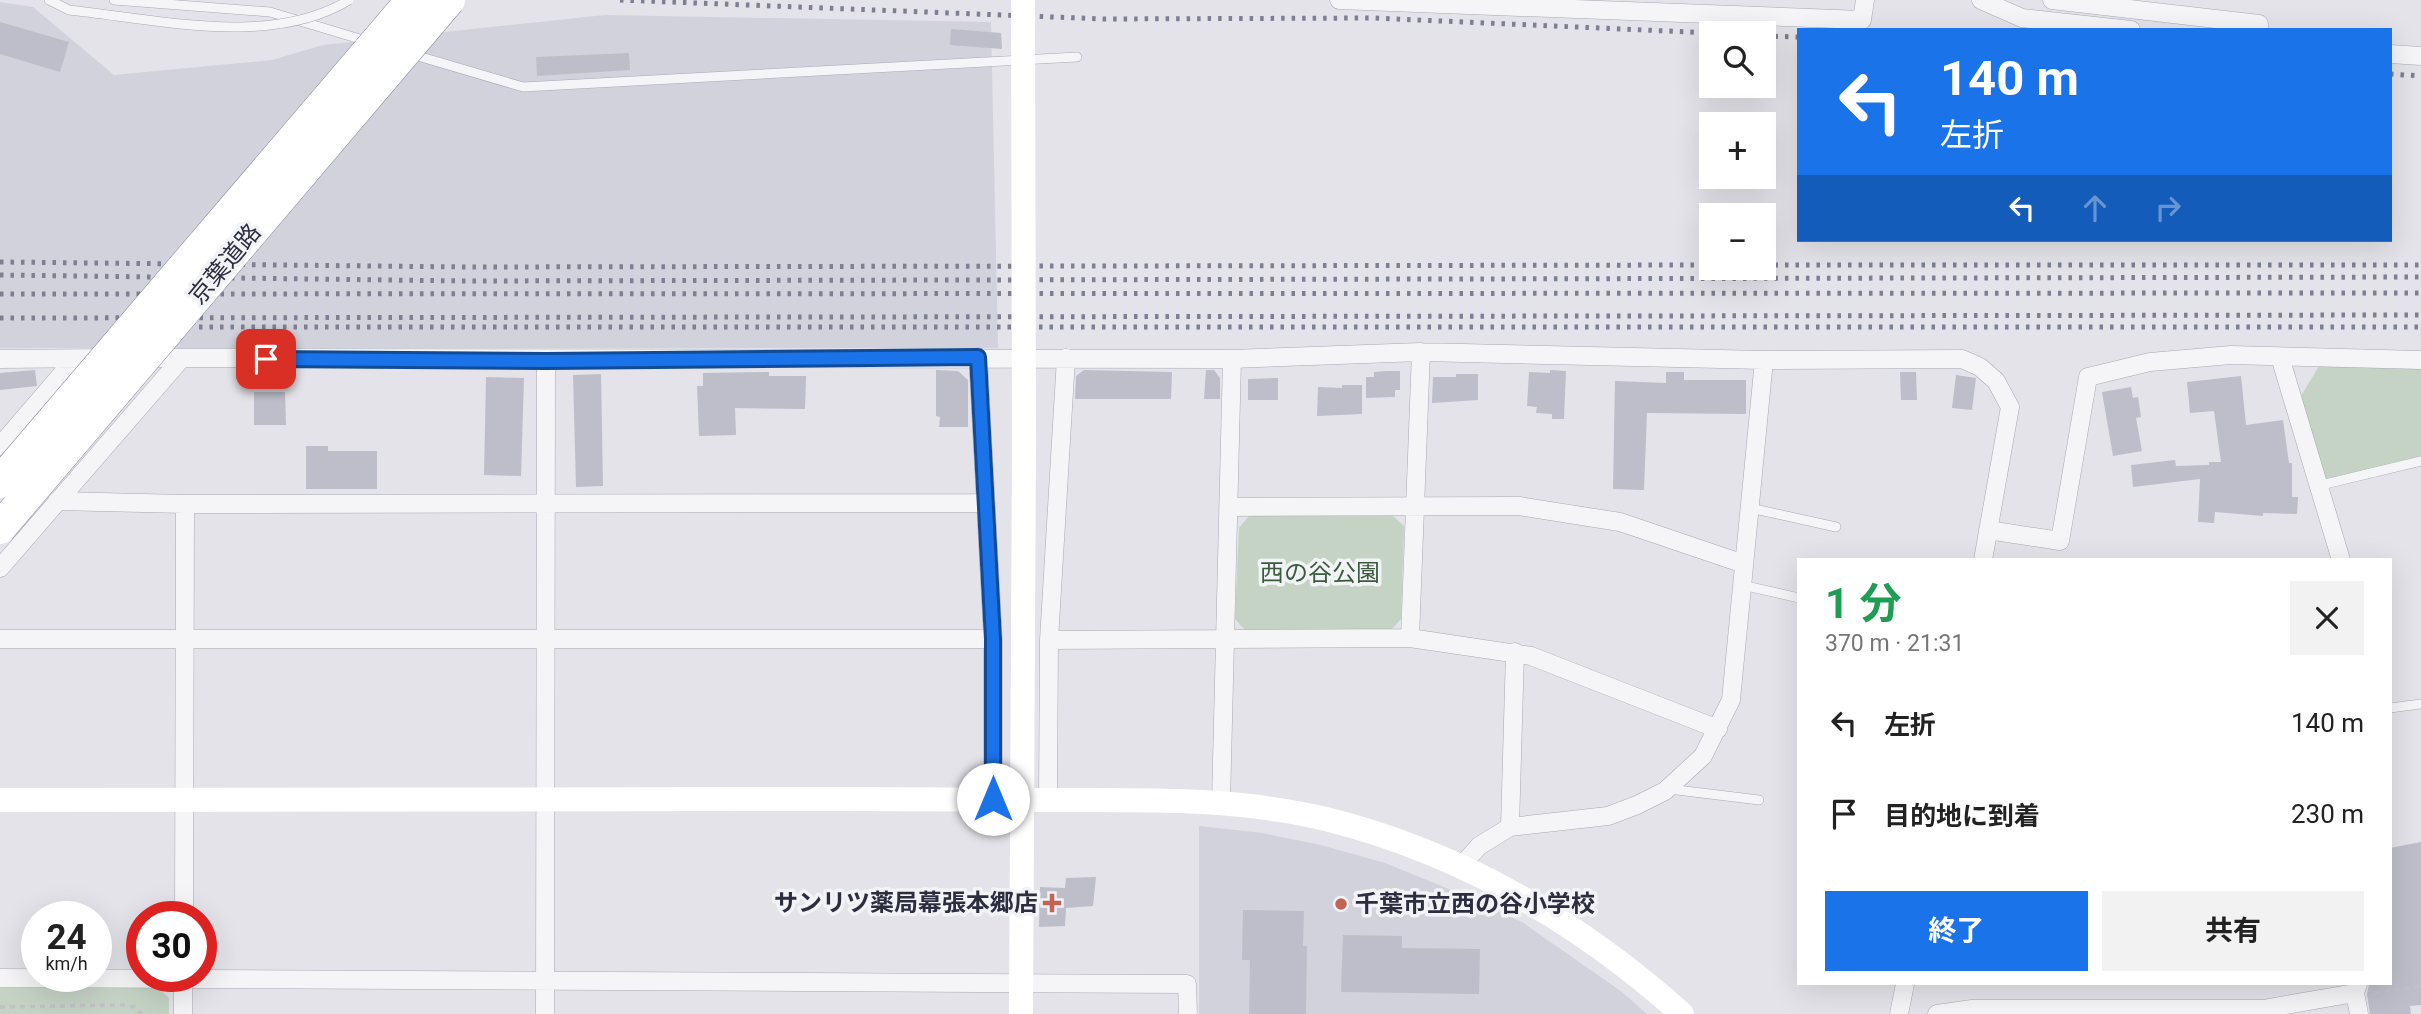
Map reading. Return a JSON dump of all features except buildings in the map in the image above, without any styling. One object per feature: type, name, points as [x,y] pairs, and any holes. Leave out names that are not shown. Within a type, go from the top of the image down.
[{"type":"highway","name":"京葉道路","points":[[0,482],[412,0]]},
{"type":"highway","name":"京葉道路","points":[[0,528],[449,0]]},
{"type":"street","points":[[1021,1014],[1023,0]]},
{"type":"street","points":[[1339,0],[1541,4],[1862,20],[1865,0]]},
{"type":"street","points":[[1981,0],[2022,18],[2113,28]]},
{"type":"street","points":[[2052,0],[2188,7],[2259,24],[2259,28]]},
{"type":"street","points":[[2392,54],[2421,56]]},
{"type":"street","points":[[1410,638],[1422,352]]},
{"type":"street","points":[[0,359],[1232,359],[1422,352],[1764,360],[1962,359],[1980,367],[1996,381],[2010,407],[1983,558]]},
{"type":"street","points":[[1988,530],[2060,541],[2088,377],[2150,362],[2231,355],[2421,360]]},
{"type":"street","points":[[978,357],[993,639],[993,799]]},
{"type":"street","points":[[2280,357],[2340,558]]},
{"type":"street","points":[[0,568],[182,358]]},
{"type":"street","points":[[1048,799],[1049,640],[1066,358]]},
{"type":"street","points":[[0,446],[75,359]]},
{"type":"street","points":[[1221,802],[1232,359]]},
{"type":"street","points":[[1462,864],[1479,846],[1510,827],[1608,816],[1667,789],[1703,756],[1731,700],[1764,360]]},
{"type":"street","points":[[545,1014],[546,361]]},
{"type":"street","points":[[57,501],[185,504],[986,503]]},
{"type":"street","points":[[184,901],[185,504]]},
{"type":"street","points":[[1230,508],[1519,506],[1620,522],[1744,564]]},
{"type":"street","points":[[1049,640],[1410,638],[1531,656],[1717,729]]},
{"type":"street","points":[[0,639],[993,639]]},
{"type":"street","points":[[1510,827],[1515,653]]},
{"type":"street","points":[[0,800],[1048,799],[1221,802],[1323,819],[1398,839],[1462,864],[1514,892],[1601,946],[1682,1014]]},
{"type":"street","points":[[0,978],[126,977]]},
{"type":"street","points":[[217,977],[1187,984],[1188,1014]]},
{"type":"street","points":[[1899,1014],[1905,985]]},
{"type":"street","points":[[1937,1014],[1979,1011],[2263,1009],[2357,988],[2359,1014]]},
{"type":"street","points":[[183,992],[183,1014]]},
{"type":"lane","points":[[50,0],[69,10],[217,26],[263,27],[290,23],[349,0]]},
{"type":"lane","points":[[114,0],[270,12],[523,87],[1077,57]]},
{"type":"lane","points":[[2318,486],[2421,461]]},
{"type":"lane","points":[[1750,508],[1836,527]]},
{"type":"lane","points":[[1742,585],[1797,598]]},
{"type":"lane","points":[[2392,708],[2421,704]]},
{"type":"lane","points":[[1667,789],[1759,800]]},
{"type":"path","points":[[2357,988],[2421,986]]},
{"type":"path","points":[[0,1007],[123,1005],[134,1007],[142,1014]]},
{"type":"shaded area","points":[[0,2],[33,7],[114,75],[272,60],[323,45],[605,15],[991,22],[998,348],[0,348]]},
{"type":"shaded area","name":"千葉市立西の谷小学校","points":[[1199,826],[1262,833],[1321,845],[1385,863],[1444,887],[1522,922],[1622,992],[1647,1014],[1199,1014]]},
{"type":"green space","points":[[2319,366],[2421,368],[2421,458],[2323,482],[2298,401]]},
{"type":"green space","name":"西の谷公園","points":[[1249,516],[1393,516],[1404,526],[1401,619],[1391,630],[1246,631],[1235,619],[1239,528]]},
{"type":"green space","points":[[0,988],[21,988],[21,992],[112,992],[112,988],[126,988],[126,992],[162,992],[169,998],[169,1014],[0,1014]]},
{"type":"railway","points":[[620,0],[1104,19],[1373,18],[1699,32]]},
{"type":"railway","points":[[1776,36],[1797,37]]},
{"type":"railway","points":[[2392,74],[2421,76]]},
{"type":"railway","points":[[0,262],[467,267],[1699,265]]},
{"type":"railway","points":[[1776,265],[2421,265]]},
{"type":"railway","points":[[0,275],[467,281],[2421,277]]},
{"type":"railway","points":[[0,294],[2421,293]]},
{"type":"railway","points":[[0,318],[2421,315]]},
{"type":"railway","points":[[199,327],[2421,327]]},
{"type":"place","name":"サンリツ薬局幕張本郷店","points":[[1052,903]]},
{"type":"place","name":"千葉市立西の谷小学校","points":[[1341,904]]},
{"type":"route","points":[[266,359],[546,361],[978,357],[993,639],[993,799]]}]
